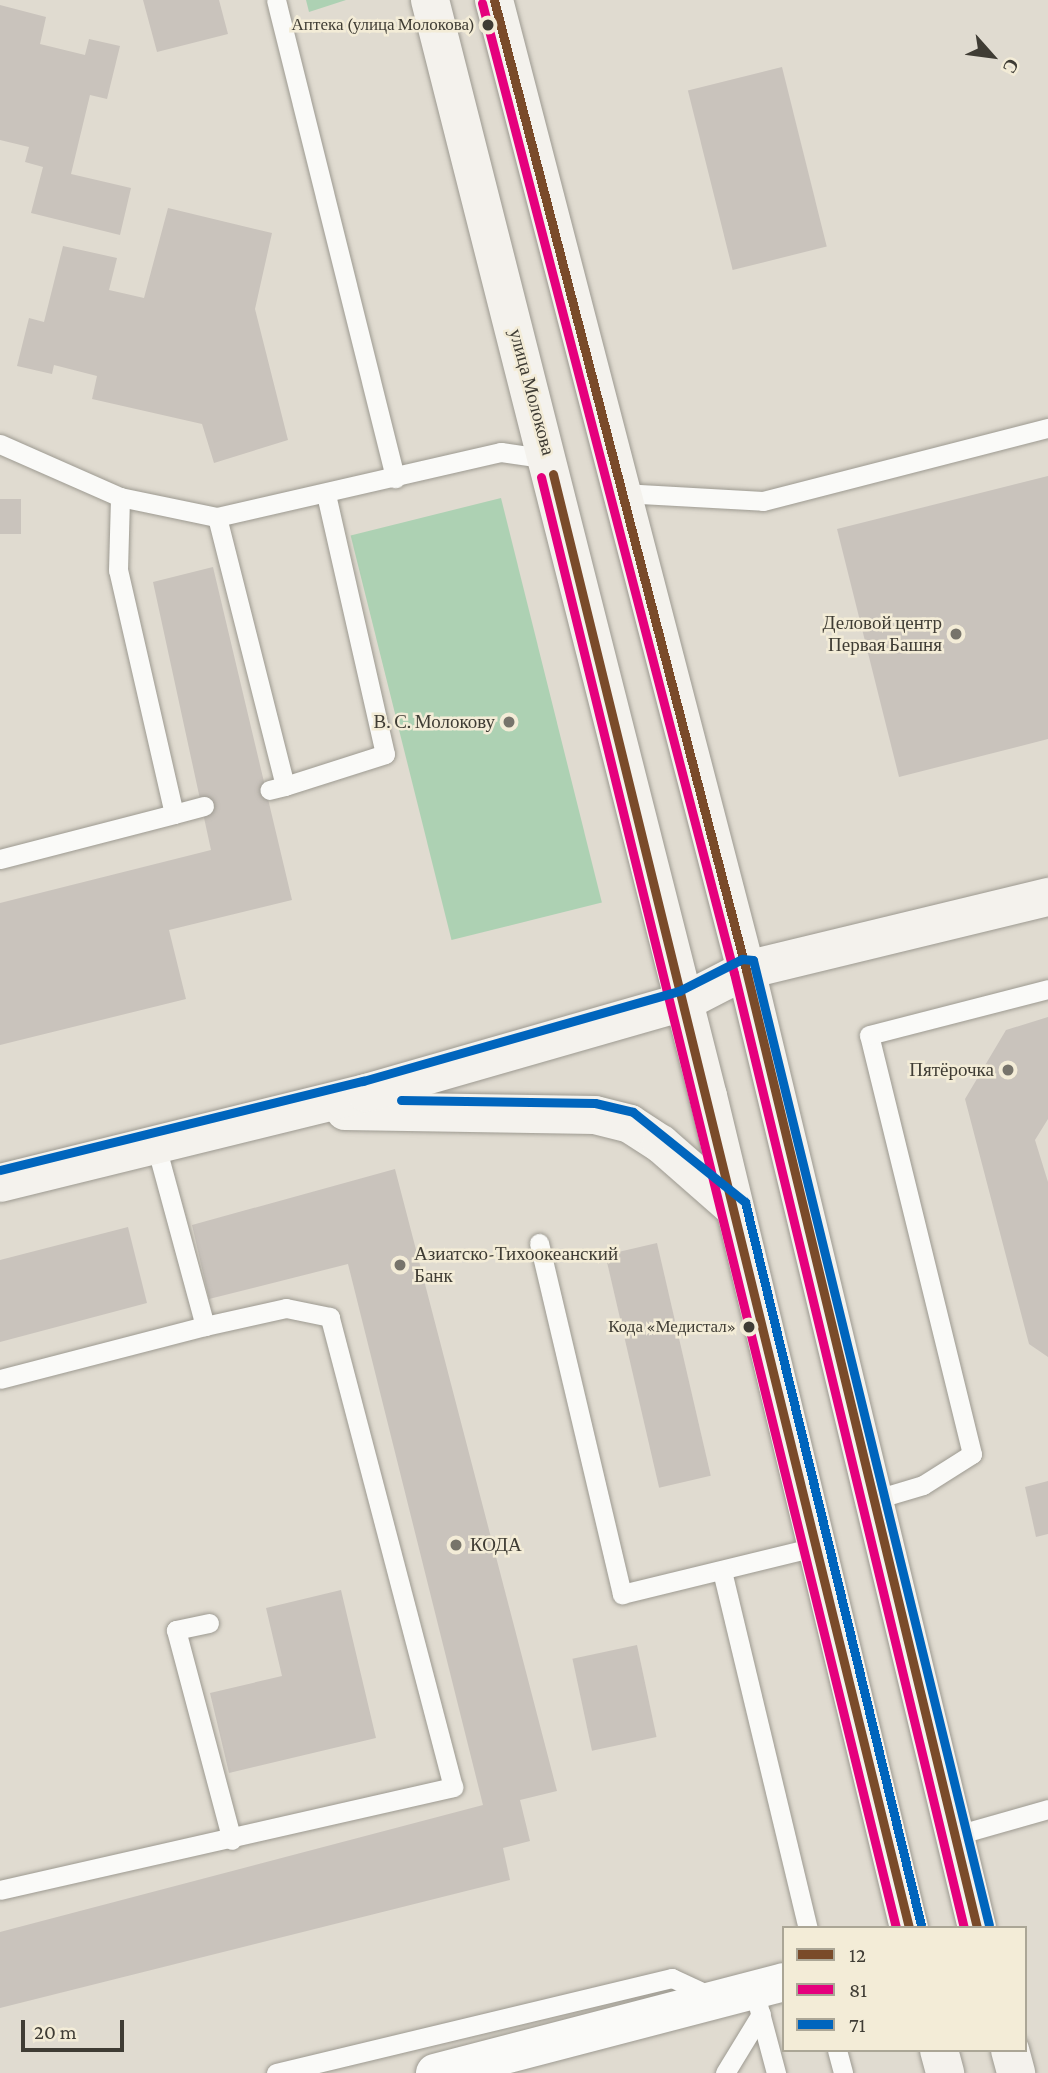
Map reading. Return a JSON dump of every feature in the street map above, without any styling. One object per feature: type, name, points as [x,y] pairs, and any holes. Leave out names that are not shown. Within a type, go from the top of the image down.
[{"type":"main road","name":"улица Молокова","points":[[430,0],[549,459],[684,1002],[909,1926]]},
{"type":"main road","points":[[494,0],[746,970],[976,1926]]},
{"type":"main road","points":[[0,1183],[291,1111],[684,1002],[746,970],[1048,897]]},
{"type":"main road","points":[[291,1111],[595,1115],[630,1124],[661,1144],[734,1208]]},
{"type":"main road","points":[[940,2052],[945,2073]]},
{"type":"main road","points":[[1011,2052],[1016,2073]]},
{"type":"street","points":[[435,2073],[755,1998]]},
{"type":"lane","points":[[276,0],[395,478]]},
{"type":"lane","points":[[622,493],[763,501],[1048,428]]},
{"type":"lane","points":[[0,444],[120,496],[217,517],[501,452],[549,459]]},
{"type":"lane","points":[[217,517],[277,788],[386,754],[326,494]]},
{"type":"lane","points":[[120,496],[118,570],[174,814]]},
{"type":"lane","points":[[0,859],[204,806]]},
{"type":"lane","points":[[873,1500],[923,1485],[972,1454],[869,1035],[1048,989]]},
{"type":"lane","points":[[156,1146],[205,1326]]},
{"type":"lane","points":[[539,1243],[622,1594],[815,1547]]},
{"type":"lane","points":[[0,1378],[286,1308],[330,1317],[453,1787],[232,1840],[0,1890]]},
{"type":"lane","points":[[722,1571],[808,1926]]},
{"type":"lane","points":[[209,1623],[176,1630],[232,1840]]},
{"type":"lane","points":[[953,1836],[1048,1810]]},
{"type":"lane","points":[[275,2073],[672,1978],[755,1998]]},
{"type":"lane","points":[[725,2073],[755,1998]]},
{"type":"lane","points":[[755,1998],[776,2073]]},
{"type":"lane","points":[[838,2052],[843,2073]]},
{"type":"green space","points":[[306,0],[346,0],[309,12]]},
{"type":"green space","points":[[501,498],[602,903],[451,940],[351,535]]},
{"type":"building","points":[[143,0],[219,0],[228,34],[157,52]]},
{"type":"building","points":[[0,5],[46,17],[40,44],[85,55],[89,39],[120,46],[107,99],[90,95],[71,174],[131,188],[120,235],[31,213],[43,167],[25,162],[29,147],[0,140]]},
{"type":"building","points":[[782,67],[827,247],[733,270],[688,90]]},
{"type":"building","points":[[168,208],[272,233],[255,309],[288,440],[214,463],[202,424],[92,399],[97,376],[54,365],[52,374],[17,366],[29,318],[44,322],[63,246],[117,258],[109,290],[144,298]]},
{"type":"building","name":"Деловой центр Первая Башня","points":[[1048,476],[1048,739],[899,777],[837,529]]},
{"type":"building","points":[[0,499],[21,499],[21,534],[0,534]]},
{"type":"building","points":[[213,567],[292,900],[169,930],[186,999],[0,1045],[0,903],[211,850],[153,582]]},
{"type":"building","points":[[1048,1017],[1048,1119],[1035,1140],[1048,1182],[1048,1357],[1029,1344],[965,1099],[1006,1030]]},
{"type":"building","name":"КОДА","points":[[395,1169],[557,1791],[520,1800],[530,1841],[503,1848],[510,1880],[0,2008],[0,1932],[483,1805],[348,1264],[209,1299],[192,1225]]},
{"type":"building","points":[[128,1227],[147,1303],[0,1342],[0,1260]]},
{"type":"building","points":[[657,1243],[711,1476],[659,1488],[605,1255]]},
{"type":"building","points":[[1048,1481],[1048,1534],[1036,1537],[1025,1487]]},
{"type":"building","points":[[341,1590],[376,1738],[229,1773],[210,1693],[282,1676],[266,1608]]},
{"type":"building","points":[[637,1645],[657,1737],[592,1751],[572,1659]]},
{"type":"transit line","name":"12","points":[[494,0],[746,970],[977,1926]]},
{"type":"transit line","name":"81","points":[[482,3],[734,973],[964,1926]]},
{"type":"transit line","name":"12","points":[[553,474],[909,1926]]},
{"type":"transit line","name":"81","points":[[541,477],[896,1926]]},
{"type":"transit line","name":"71","points":[[0,1170],[363,1081],[679,991],[742,959],[753,960],[989,1925]]},
{"type":"transit line","name":"71","points":[[401,1100],[595,1103],[633,1112],[745,1202],[921,1925]]},
{"type":"place","name":"Аптека (улица Молокова)","points":[[488,25]]},
{"type":"place","name":"Деловой центр Первая Башня","points":[[956,634]]},
{"type":"place","name":"В. С. Молокову","points":[[509,722]]},
{"type":"place","name":"Пятёрочка","points":[[1008,1070]]},
{"type":"place","name":"Азиатско-Тихоокеанский Банк","points":[[400,1265]]},
{"type":"place","name":"Кода «Медистал»","points":[[749,1327]]},
{"type":"place","name":"КОДА","points":[[456,1545]]}]
